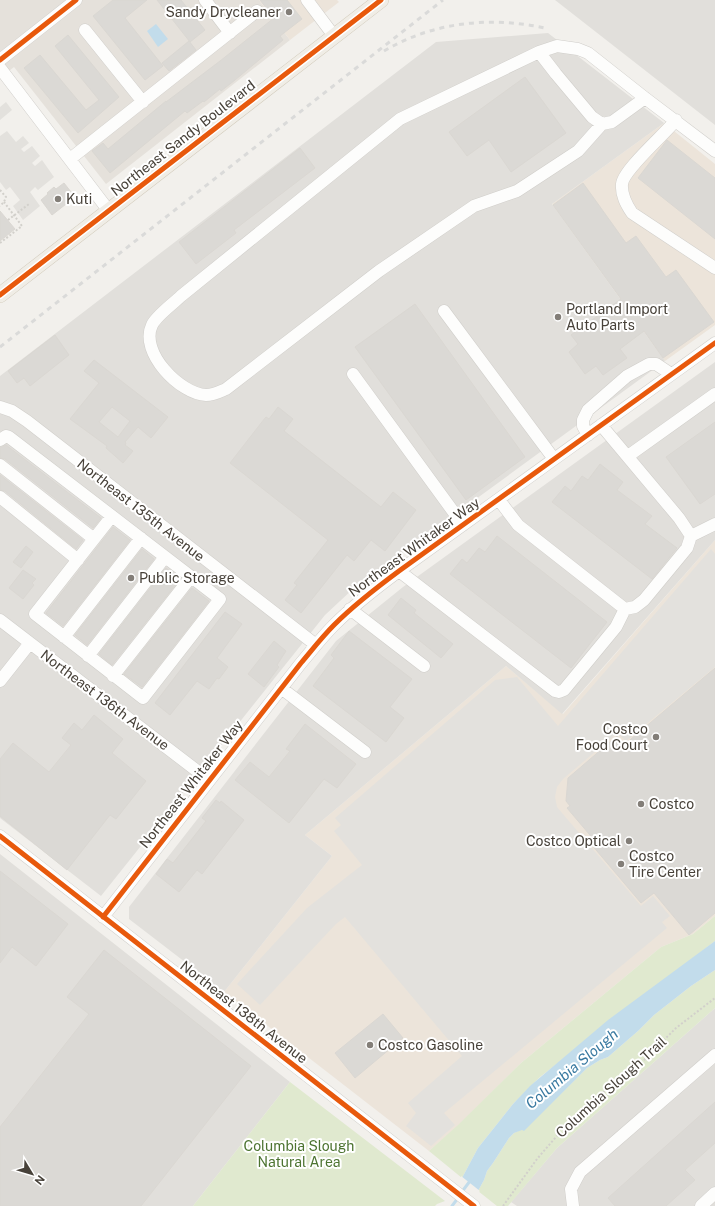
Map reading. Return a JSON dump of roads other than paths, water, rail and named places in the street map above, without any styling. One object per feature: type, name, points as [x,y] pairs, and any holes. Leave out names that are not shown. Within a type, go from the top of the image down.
[{"type":"main road","name":"Northeast Sandy Boulevard","points":[[0,296],[381,0]]},
{"type":"street","points":[[0,60],[76,0]]},
{"type":"street","points":[[205,0],[230,33]]},
{"type":"street","points":[[307,0],[334,36]]},
{"type":"street","points":[[70,159],[257,11]]},
{"type":"street","points":[[85,30],[143,102]]},
{"type":"street","points":[[645,98],[612,122],[602,124],[578,151],[517,191],[474,206],[379,271],[226,389],[214,395],[204,395],[188,390],[172,377],[159,363],[151,349],[150,336],[152,324],[181,296],[400,119],[539,52],[557,46],[578,49],[588,53],[715,151]]},
{"type":"street","points":[[539,52],[592,117],[602,124]]},
{"type":"street","points":[[0,68],[109,211]]},
{"type":"street","points":[[676,120],[668,131],[631,166],[621,183],[623,199],[632,213],[715,268]]},
{"type":"street","points":[[444,311],[554,459]]},
{"type":"street","name":"Northeast Whitaker Way","points":[[103,917],[281,688],[326,633],[350,609],[399,571],[715,343]]},
{"type":"street","points":[[588,435],[583,426],[583,420],[588,410],[627,376],[649,364],[656,364],[671,374]]},
{"type":"street","points":[[352,374],[463,525]]},
{"type":"street","points":[[628,456],[715,394]]},
{"type":"street","name":"Northeast 135th Avenue","points":[[1,407],[27,421],[316,645]]},
{"type":"street","points":[[602,425],[679,518],[691,536]]},
{"type":"street","points":[[0,440],[2,437],[6,436],[9,438],[112,516],[141,538],[220,599],[143,698],[35,614],[112,516]]},
{"type":"street","points":[[0,465],[94,539]]},
{"type":"street","points":[[0,497],[78,560]]},
{"type":"street","points":[[498,500],[518,524],[625,609],[635,607],[644,600],[687,548],[691,536],[715,524]]},
{"type":"street","points":[[64,637],[141,538]]},
{"type":"street","points":[[88,656],[165,557]]},
{"type":"street","points":[[399,571],[555,691],[559,692],[564,690],[616,627],[625,609]]},
{"type":"street","points":[[113,676],[191,577]]},
{"type":"street","points":[[350,609],[424,666]]},
{"type":"street","name":"Northeast 136th Avenue","points":[[0,620],[210,780]]},
{"type":"street","points":[[0,681],[30,643]]},
{"type":"street","points":[[281,688],[365,752]]},
{"type":"street","name":"Northeast 138th Avenue","points":[[0,836],[474,1206]]},
{"type":"street","points":[[573,1206],[571,1189],[580,1172],[715,1055]]},
{"type":"street","points":[[700,1206],[715,1193]]},
{"type":"water","points":[[156,24],[168,39],[158,47],[147,31]]},
{"type":"water","points":[[715,941],[715,970],[691,986],[654,1015],[608,1057],[587,1068],[524,1131],[522,1130],[514,1133],[487,1171],[478,1191],[462,1178],[478,1148],[513,1104],[530,1086],[608,1020]]},
{"type":"waterway","name":"Columbia Slough","points":[[461,1193],[470,1181]]},
{"type":"waterway","name":"Columbia Slough","points":[[452,1206],[458,1198]]},
{"type":"railway","points":[[0,347],[443,0]]},
{"type":"railway","points":[[384,51],[422,33],[462,24],[504,22],[545,28]]},
{"type":"place","name":"Sandy Drycleaner","points":[[289,12]]},
{"type":"place","name":"Kuti","points":[[58,199]]},
{"type":"place","name":"Portland Import Auto Parts","points":[[558,317]]},
{"type":"place","name":"Public Storage","points":[[131,578]]},
{"type":"place","name":"Costco Food Court","points":[[656,737]]},
{"type":"place","name":"Costco","points":[[641,804]]},
{"type":"place","name":"Costco Optical","points":[[629,841]]},
{"type":"place","name":"Costco Tire Center","points":[[621,864]]},
{"type":"place","name":"Costco Gasoline","points":[[370,1045]]},
{"type":"park label","name":"Columbia Slough Natural Area","points":[[299,1154]]}]
